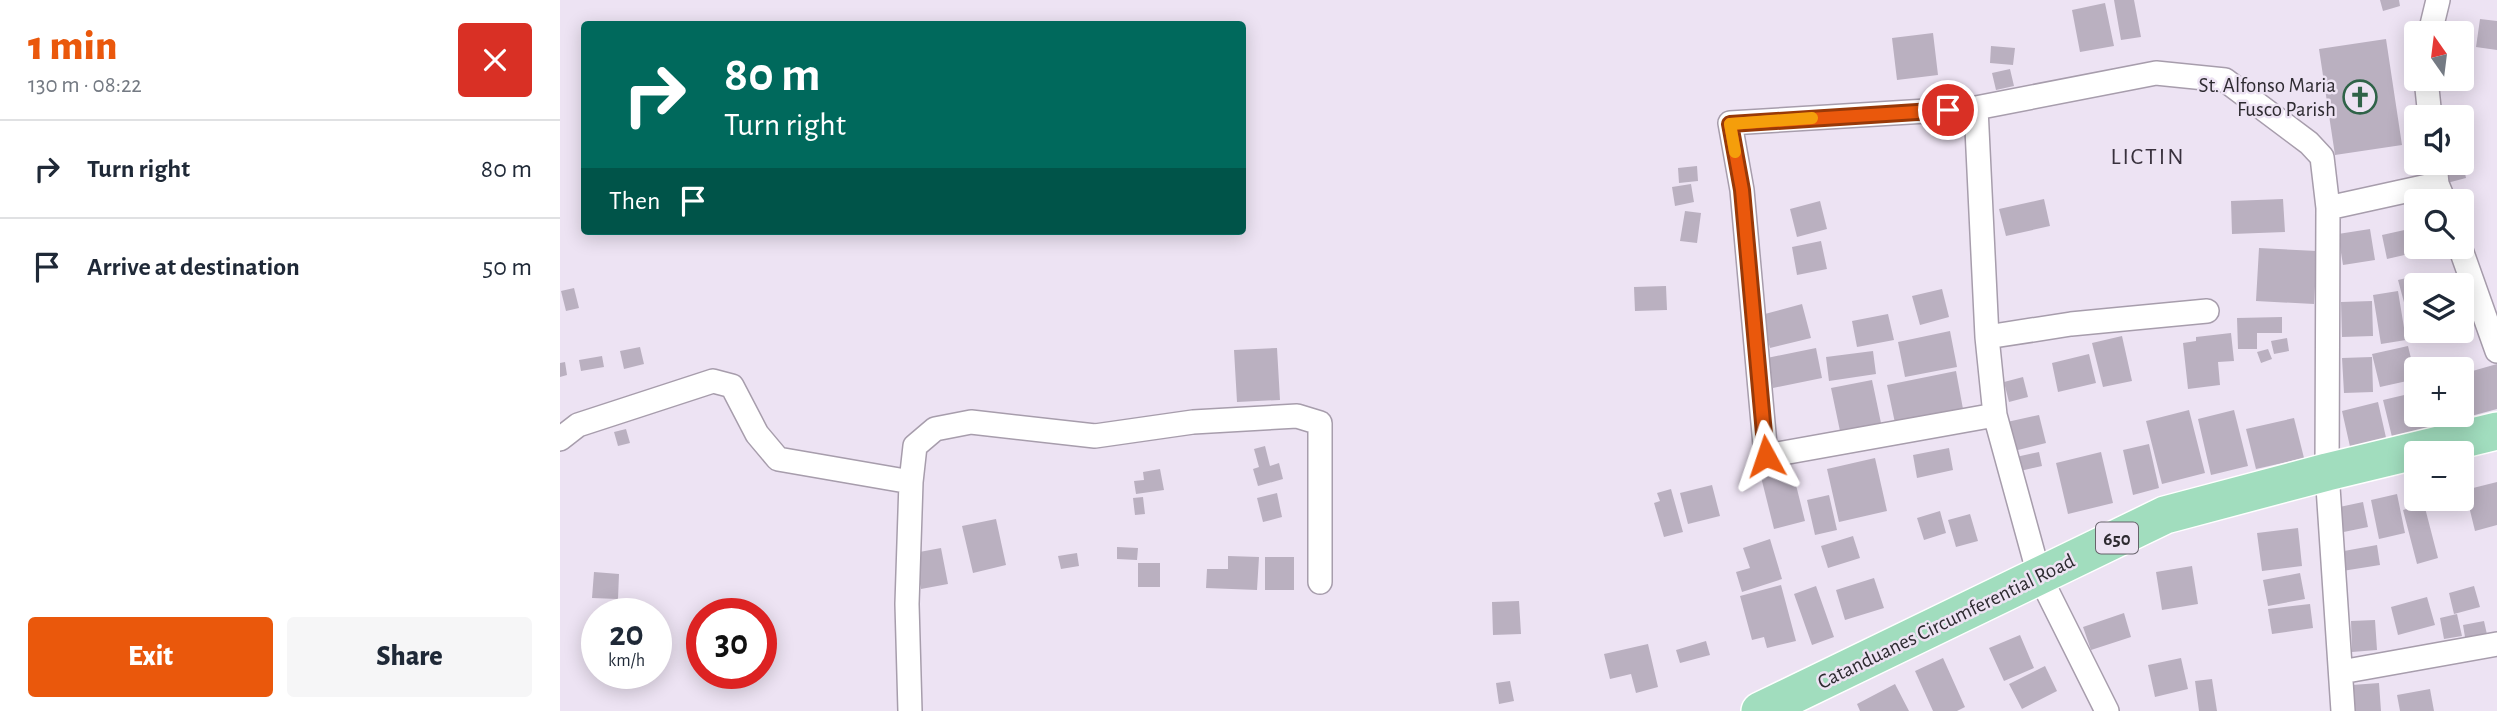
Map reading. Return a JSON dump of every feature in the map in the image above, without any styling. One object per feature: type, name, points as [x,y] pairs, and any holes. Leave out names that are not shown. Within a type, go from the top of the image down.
[{"type":"main road","name":"Catanduanes Circumferential Road","points":[[1760,711],[2165,515],[2497,431]]},
{"type":"street","points":[[2434,21],[2438,0]]},
{"type":"street","points":[[1995,415],[1766,456],[1742,190],[1730,124],[1976,108],[2155,73],[2225,80],[2309,143],[2322,157],[2328,208],[2327,472],[2343,711]]},
{"type":"street","points":[[1976,108],[1987,337],[1995,415],[2039,575],[2108,711]]},
{"type":"street","points":[[2328,208],[2439,183]]},
{"type":"street","points":[[2464,259],[2497,351]]},
{"type":"street","points":[[1987,337],[2071,324],[2207,311]]},
{"type":"street","points":[[560,439],[578,425],[713,382],[732,386],[757,434],[778,458],[911,482]]},
{"type":"street","points":[[910,711],[907,604],[911,482],[915,446],[935,429],[971,422],[1095,436],[1193,422],[1297,416],[1320,423],[1320,582]]},
{"type":"street","points":[[2342,672],[2497,644]]},
{"type":"street","points":[[2088,711],[2093,684]]},
{"type":"building","points":[[2114,0],[2134,0],[2141,37],[2121,40]]},
{"type":"building","points":[[2380,0],[2399,0],[2400,6],[2383,11]]},
{"type":"building","points":[[2105,3],[2114,46],[2080,52],[2072,10]]},
{"type":"building","points":[[2480,19],[2497,21],[2497,50],[2476,47]]},
{"type":"building","points":[[1933,33],[1938,75],[1897,80],[1892,38]]},
{"type":"building","name":"St. Alfonso Maria Fusco Parish","points":[[2386,39],[2402,145],[2335,155],[2319,49]]},
{"type":"building","points":[[1991,46],[2015,48],[2013,65],[1990,63]]},
{"type":"building","points":[[2010,69],[2014,86],[1996,90],[1992,73]]},
{"type":"building","points":[[1697,166],[1698,181],[1679,183],[1678,168]]},
{"type":"building","points":[[2444,175],[2465,175],[2466,178],[2447,183]]},
{"type":"building","points":[[1691,184],[1694,202],[1675,206],[1672,187]]},
{"type":"building","points":[[2044,199],[2050,226],[2006,236],[1999,209]]},
{"type":"building","points":[[2283,199],[2285,232],[2232,234],[2231,201]]},
{"type":"building","points":[[1820,201],[1827,229],[1797,237],[1790,209]]},
{"type":"building","points":[[1685,211],[1701,213],[1697,243],[1680,241]]},
{"type":"building","points":[[2370,229],[2375,260],[2343,265],[2338,234]]},
{"type":"building","points":[[2404,230],[2404,255],[2387,259],[2382,235]]},
{"type":"building","points":[[1821,241],[1827,269],[1797,275],[1792,247]]},
{"type":"building","points":[[2259,248],[2317,251],[2314,304],[2256,301]]},
{"type":"building","points":[[2404,279],[2404,302],[2398,280]]},
{"type":"building","points":[[1666,286],[1667,310],[1635,311],[1634,287]]},
{"type":"building","points":[[574,288],[579,308],[566,311],[561,291]]},
{"type":"building","points":[[1942,289],[1949,317],[1920,325],[1912,296]]},
{"type":"building","points":[[2398,291],[2404,340],[2381,344],[2373,295]]},
{"type":"building","points":[[2372,301],[2373,336],[2342,337],[2341,302]]},
{"type":"building","points":[[1802,304],[1811,338],[1770,348],[1761,315]]},
{"type":"building","points":[[1888,314],[1894,340],[1857,347],[1852,321]]},
{"type":"building","points":[[2282,317],[2282,333],[2257,333],[2257,349],[2238,349],[2237,318]]},
{"type":"building","points":[[1950,331],[1957,367],[1905,377],[1898,342]]},
{"type":"building","points":[[2231,333],[2234,361],[2218,362],[2220,385],[2188,389],[2183,343],[2196,341],[2196,337]]},
{"type":"building","points":[[2122,336],[2132,381],[2103,387],[2092,343]]},
{"type":"building","points":[[2287,338],[2289,351],[2274,354],[2271,341]]},
{"type":"building","points":[[2408,346],[2411,357],[2404,357],[2404,382],[2380,387],[2372,354]]},
{"type":"building","points":[[640,347],[644,364],[624,369],[620,351]]},
{"type":"building","points":[[1277,348],[1280,400],[1237,402],[1234,350]]},
{"type":"building","points":[[1816,348],[1822,378],[1773,388],[1767,358]]},
{"type":"building","points":[[2268,349],[2272,359],[2261,363],[2257,352]]},
{"type":"building","points":[[1873,351],[1876,374],[1829,381],[1826,357]]},
{"type":"building","points":[[2089,354],[2096,383],[2058,392],[2052,363]]},
{"type":"building","points":[[602,356],[604,367],[581,371],[579,360]]},
{"type":"building","points":[[2372,357],[2373,392],[2344,393],[2342,358]]},
{"type":"building","points":[[565,362],[567,375],[560,377],[560,363]]},
{"type":"building","points":[[2497,364],[2497,409],[2474,415],[2474,371]]},
{"type":"building","points":[[1956,371],[1963,409],[1895,423],[1887,385]]},
{"type":"building","points":[[2023,377],[2028,397],[2009,402],[2004,382]]},
{"type":"building","points":[[1872,380],[1881,423],[1840,431],[1831,388]]},
{"type":"building","points":[[2404,395],[2404,427],[2428,427],[2429,432],[2393,441],[2383,400]]},
{"type":"building","points":[[2378,402],[2387,442],[2351,451],[2342,411]]},
{"type":"building","points":[[2189,410],[2205,473],[2162,484],[2146,421]]},
{"type":"building","points":[[2234,410],[2248,466],[2211,475],[2198,419]]},
{"type":"building","points":[[2039,415],[2046,443],[2014,451],[2007,422]]},
{"type":"building","points":[[2294,418],[2304,458],[2256,469],[2246,429]]},
{"type":"building","points":[[626,429],[630,443],[618,446],[614,432]]},
{"type":"building","points":[[2149,444],[2159,488],[2133,495],[2123,450]]},
{"type":"building","points":[[1265,446],[1270,466],[1279,463],[1283,479],[1258,486],[1253,469],[1259,467],[1254,449]]},
{"type":"building","points":[[1949,448],[1953,470],[1917,478],[1913,455]]},
{"type":"building","points":[[2039,452],[2042,466],[2020,471],[2016,457]]},
{"type":"building","points":[[2101,452],[2113,503],[2068,514],[2056,463]]},
{"type":"building","points":[[1875,458],[1887,511],[1839,522],[1827,469]]},
{"type":"building","points":[[1160,469],[1164,490],[1136,494],[1134,481],[1144,480],[1143,472]]},
{"type":"building","points":[[1792,469],[1805,521],[1774,529],[1761,477]]},
{"type":"building","points":[[2497,482],[2497,525],[2475,531],[2470,511],[2474,511],[2474,488]]},
{"type":"building","points":[[1712,485],[1720,516],[1688,524],[1680,493]]},
{"type":"building","points":[[1671,489],[1683,532],[1664,537],[1654,503],[1660,501],[1657,493]]},
{"type":"building","points":[[1277,493],[1282,517],[1263,522],[1257,498]]},
{"type":"building","points":[[2397,494],[2405,533],[2379,539],[2371,500]]},
{"type":"building","points":[[1829,495],[1837,530],[1815,535],[1807,500]]},
{"type":"building","points":[[1143,497],[1145,514],[1135,515],[1133,498]]},
{"type":"building","points":[[2363,502],[2368,527],[2334,534],[2330,509]]},
{"type":"building","points":[[2403,510],[2426,511],[2438,558],[2417,564]]},
{"type":"building","points":[[1940,511],[1946,533],[1924,540],[1917,518]]},
{"type":"building","points":[[1970,514],[1978,541],[1956,547],[1948,520]]},
{"type":"building","points":[[996,519],[1006,565],[973,573],[962,526]]},
{"type":"building","points":[[2298,528],[2302,566],[2262,571],[2257,533]]},
{"type":"building","points":[[1853,536],[1860,558],[1828,568],[1821,546]]},
{"type":"building","points":[[1770,539],[1782,579],[1742,592],[1736,572],[1750,568],[1743,548]]},
{"type":"building","points":[[2377,545],[2380,565],[2336,572],[2333,553]]},
{"type":"building","points":[[1117,547],[1138,548],[1137,560],[1117,559]]},
{"type":"building","points":[[941,548],[948,584],[921,589],[914,553]]},
{"type":"building","points":[[1077,553],[1079,566],[1061,569],[1058,556]]},
{"type":"building","points":[[1228,556],[1259,557],[1257,590],[1206,588],[1207,569],[1228,569]]},
{"type":"building","points":[[1265,557],[1294,557],[1294,590],[1265,590]]},
{"type":"building","points":[[1138,563],[1160,563],[1160,587],[1138,587]]},
{"type":"building","points":[[2192,566],[2198,604],[2162,610],[2156,572]]},
{"type":"building","points":[[594,572],[619,574],[618,598],[592,598]]},
{"type":"building","points":[[2300,573],[2305,599],[2268,606],[2263,580]]},
{"type":"building","points":[[1874,578],[1884,608],[1845,620],[1836,590]]},
{"type":"building","points":[[1781,585],[1796,641],[1767,648],[1764,637],[1752,640],[1740,596]]},
{"type":"building","points":[[1816,586],[1834,637],[1812,645],[1794,594]]},
{"type":"building","points":[[2474,586],[2480,607],[2454,614],[2449,593]]},
{"type":"building","points":[[2427,597],[2435,625],[2398,635],[2391,607]]},
{"type":"building","points":[[1519,601],[1521,634],[1493,635],[1492,602]]},
{"type":"building","points":[[2310,604],[2313,628],[2272,634],[2268,609]]},
{"type":"building","points":[[2124,613],[2131,637],[2091,650],[2083,627]]},
{"type":"building","points":[[2457,614],[2462,636],[2444,639],[2440,618]]},
{"type":"building","points":[[2375,620],[2377,650],[2352,652],[2351,621]]},
{"type":"building","points":[[2484,621],[2488,639],[2466,643],[2463,625]]},
{"type":"building","points":[[2020,635],[2034,668],[2004,681],[1989,648]]},
{"type":"building","points":[[1706,641],[1710,655],[1680,663],[1676,650]]},
{"type":"building","points":[[1648,644],[1658,687],[1636,693],[1631,674],[1610,679],[1604,654]]},
{"type":"building","points":[[1943,658],[1965,707],[1957,711],[1933,711],[1915,671]]},
{"type":"building","points":[[2181,658],[2188,689],[2155,697],[2148,665]]},
{"type":"building","points":[[2045,666],[2057,691],[2022,709],[2009,684]]},
{"type":"building","points":[[2212,679],[2217,711],[2199,711],[2195,681]]},
{"type":"building","points":[[1510,681],[1514,701],[1499,704],[1496,683]]},
{"type":"building","points":[[2379,683],[2381,711],[2355,711],[2352,685]]},
{"type":"building","points":[[1895,684],[1909,711],[1860,711],[1857,704]]},
{"type":"building","points":[[2430,689],[2434,711],[2400,711],[2397,695]]},
{"type":"slow traffic","points":[[1735,152],[1730,124],[1812,118]]},
{"type":"place","name":"St. Alfonso Maria Fusco Parish","points":[[2360,97]]},
{"type":"district","name":"LICTIN","points":[[2148,156]]},
{"type":"route","points":[[1766,456],[1742,190],[1730,124],[1948,110]]}]
